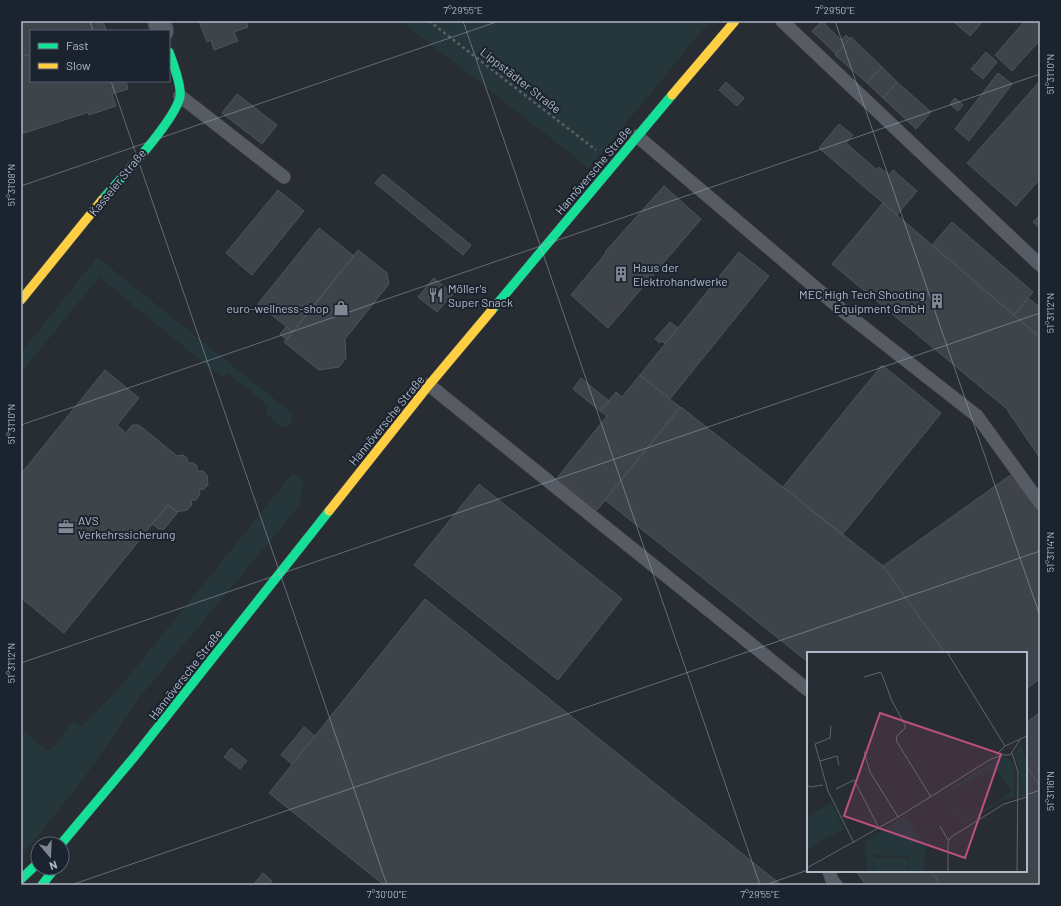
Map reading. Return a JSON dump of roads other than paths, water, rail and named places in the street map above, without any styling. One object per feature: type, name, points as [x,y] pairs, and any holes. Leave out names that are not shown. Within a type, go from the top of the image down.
[{"type":"main road","name":"Hannöversche Straße","points":[[70,836],[429,385],[735,21]]},
{"type":"main road","points":[[170,55],[176,72],[180,96]]},
{"type":"main road","name":"Kasseler Straße","points":[[21,300],[168,120],[180,96]]},
{"type":"main road","points":[[21,879],[30,871]]},
{"type":"main road","points":[[42,885],[49,876]]},
{"type":"lane","points":[[782,21],[1040,265]]},
{"type":"lane","points":[[180,96],[284,177]]},
{"type":"lane","points":[[637,136],[843,311],[977,416],[1040,503]]},
{"type":"lane","points":[[429,385],[807,689]]},
{"type":"lane","points":[[829,872],[832,880],[836,885]]},
{"type":"place","name":"Haus der Elektrohandwerke","points":[[621,274]]},
{"type":"place","name":"Möller's Super Snack","points":[[436,295]]},
{"type":"place","name":"MEC High Tech Shooting Equipment GmbH","points":[[937,301]]},
{"type":"place","name":"euro-wellness-shop","points":[[341,308]]},
{"type":"place","name":"AVS Verkehrssicherung","points":[[66,527]]}]
